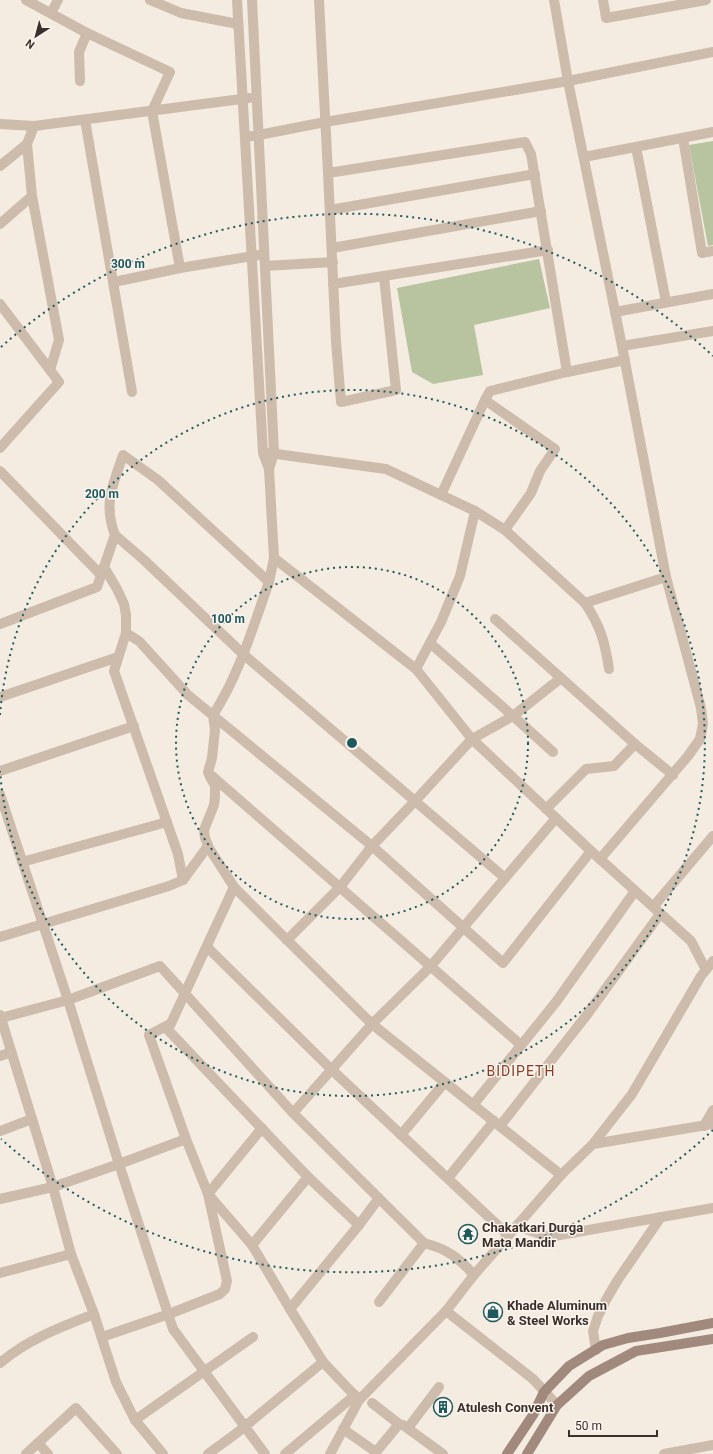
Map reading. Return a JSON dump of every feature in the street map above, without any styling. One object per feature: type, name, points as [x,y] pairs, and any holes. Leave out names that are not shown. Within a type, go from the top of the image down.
[{"type":"main road","points":[[507,1454],[533,1415],[544,1392],[569,1366],[603,1345],[628,1338],[713,1323]]},
{"type":"main road","points":[[527,1454],[557,1405],[589,1376],[636,1351],[713,1339]]},
{"type":"street","points":[[26,0],[87,33],[170,72],[152,111],[180,268]]},
{"type":"street","points":[[51,13],[58,0]]},
{"type":"street","points":[[237,0],[253,256],[263,453],[269,469],[274,558],[269,582],[232,680],[222,701],[213,715],[215,730],[212,758],[208,772],[210,779],[215,785],[216,797],[204,830],[208,846],[234,887],[372,1024],[561,1175]]},
{"type":"street","points":[[252,0],[274,453],[269,469]]},
{"type":"street","points":[[319,0],[336,342],[341,402],[396,390],[384,276]]},
{"type":"street","points":[[554,0],[568,81],[625,360],[666,577],[696,686],[703,724],[700,739],[673,775],[600,859]]},
{"type":"street","points":[[603,0],[606,18],[706,0]]},
{"type":"street","points":[[155,1],[181,13],[238,24]]},
{"type":"street","points":[[80,81],[79,52],[87,33]]},
{"type":"street","points":[[245,137],[259,136],[325,122],[568,81],[713,52]]},
{"type":"street","points":[[0,124],[34,126],[257,97]]},
{"type":"street","points":[[85,120],[132,392]]},
{"type":"street","points":[[34,126],[27,144],[32,196],[59,340],[50,370]]},
{"type":"street","points":[[584,157],[713,132]]},
{"type":"street","points":[[683,138],[702,253],[713,251]]},
{"type":"street","points":[[328,172],[525,142],[531,154],[567,372]]},
{"type":"street","points":[[0,166],[27,144]]},
{"type":"street","points":[[636,147],[666,302]]},
{"type":"street","points":[[330,210],[534,174]]},
{"type":"street","points":[[0,224],[32,196]]},
{"type":"street","points":[[332,248],[541,211]]},
{"type":"street","points":[[334,284],[548,250]]},
{"type":"street","points":[[114,282],[180,268],[264,255]]},
{"type":"street","points":[[265,266],[332,262]]},
{"type":"street","points":[[615,312],[713,294]]},
{"type":"street","points":[[0,304],[59,382],[0,448]]},
{"type":"street","points":[[622,346],[713,331]]},
{"type":"street","points":[[441,495],[490,391],[567,372],[625,360]]},
{"type":"street","points":[[485,400],[555,449],[540,471],[531,493],[505,530]]},
{"type":"street","points":[[263,453],[274,453],[386,469],[475,511],[505,530],[584,603],[595,617],[605,643],[609,669]]},
{"type":"street","points":[[269,582],[158,480],[123,455],[109,498],[110,523],[115,535],[144,560],[242,654],[505,878]]},
{"type":"street","points":[[0,471],[103,571],[117,589],[124,604],[126,633],[114,671],[178,854],[183,880]]},
{"type":"street","points":[[416,669],[430,643],[460,576],[475,511]]},
{"type":"street","points":[[0,624],[97,587],[115,535]]},
{"type":"street","points":[[274,558],[416,669],[472,739],[591,851],[691,941],[706,970]]},
{"type":"street","points":[[584,603],[666,577]]},
{"type":"street","points":[[495,619],[635,744],[673,775]]},
{"type":"street","points":[[126,633],[139,641],[188,695],[372,846],[503,963],[591,851]]},
{"type":"street","points":[[430,643],[553,752]]},
{"type":"street","points":[[0,697],[118,658]]},
{"type":"street","points":[[287,940],[340,887],[372,846],[472,739],[513,716],[560,678]]},
{"type":"street","points":[[0,770],[134,726]]},
{"type":"street","points":[[546,809],[586,770],[614,766],[635,744]]},
{"type":"street","points":[[208,772],[521,1045]]},
{"type":"street","points":[[0,794],[68,1000],[119,1164],[173,1329],[265,1454]]},
{"type":"street","points":[[293,1113],[372,1024],[430,967],[556,818]]},
{"type":"street","points":[[22,862],[167,822]]},
{"type":"street","points":[[448,1178],[497,1124],[586,1016],[657,910],[713,836]]},
{"type":"street","points":[[0,937],[169,886],[183,880],[208,846]]},
{"type":"street","points":[[234,887],[168,1030],[308,1177],[359,1225]]},
{"type":"street","points":[[474,1105],[556,1002],[635,891]]},
{"type":"street","points":[[207,947],[331,1069],[508,1235]]},
{"type":"street","points":[[285,1454],[357,1398],[446,1311],[474,1275],[561,1175],[594,1144],[632,1094],[701,976],[713,961]]},
{"type":"street","points":[[163,1454],[135,1420],[116,1382],[94,1314],[71,1254],[53,1187],[0,1017],[68,1000],[160,966],[293,1113],[424,1243],[440,1247],[452,1254],[474,1275]]},
{"type":"street","points":[[102,1337],[169,1314],[220,1294],[226,1288],[227,1281],[208,1194],[186,1140],[149,1035],[170,1024]]},
{"type":"street","points":[[0,1056],[11,1052]]},
{"type":"street","points":[[401,1135],[445,1082]]},
{"type":"street","points":[[594,1144],[708,1125],[713,1110]]},
{"type":"street","points":[[0,1131],[32,1119]]},
{"type":"street","points":[[208,1194],[262,1128]]},
{"type":"street","points":[[0,1199],[53,1187],[186,1140]]},
{"type":"street","points":[[252,1245],[308,1177]]},
{"type":"street","points":[[208,1194],[252,1245],[323,1362],[357,1398]]},
{"type":"street","points":[[290,1309],[359,1225],[379,1198]]},
{"type":"street","points":[[517,1226],[549,1237],[713,1208]]},
{"type":"street","points":[[596,1350],[593,1331],[598,1316],[617,1281],[661,1217]]},
{"type":"street","points":[[379,1302],[424,1243]]},
{"type":"street","points":[[0,1273],[71,1254]]},
{"type":"street","points":[[446,1311],[533,1379],[557,1405]]},
{"type":"street","points":[[0,1363],[8,1356],[43,1334],[94,1314]]},
{"type":"street","points":[[135,1420],[253,1337]]},
{"type":"street","points":[[208,1454],[244,1427],[323,1362]]},
{"type":"street","points":[[343,1429],[375,1453],[404,1426],[439,1387]]},
{"type":"street","points":[[330,1454],[357,1398]]},
{"type":"street","points":[[372,1403],[443,1454]]},
{"type":"street","points":[[26,1454],[76,1408],[117,1454]]},
{"type":"street","points":[[38,1443],[48,1454]]},
{"type":"street","points":[[664,1454],[713,1445]]},
{"type":"green space","points":[[713,141],[713,245],[708,246],[689,145]]},
{"type":"green space","points":[[539,259],[550,308],[474,325],[483,375],[433,384],[412,372],[397,288]]},
{"type":"place","name":"Chakatkari Durga Mata Mandir","points":[[468,1234]]},
{"type":"place","name":"Khade Aluminum & Steel Works","points":[[493,1312]]},
{"type":"place","name":"Atulesh Convent","points":[[443,1407]]},
{"type":"district","name":"BIDIPETH","points":[[521,1071]]}]
